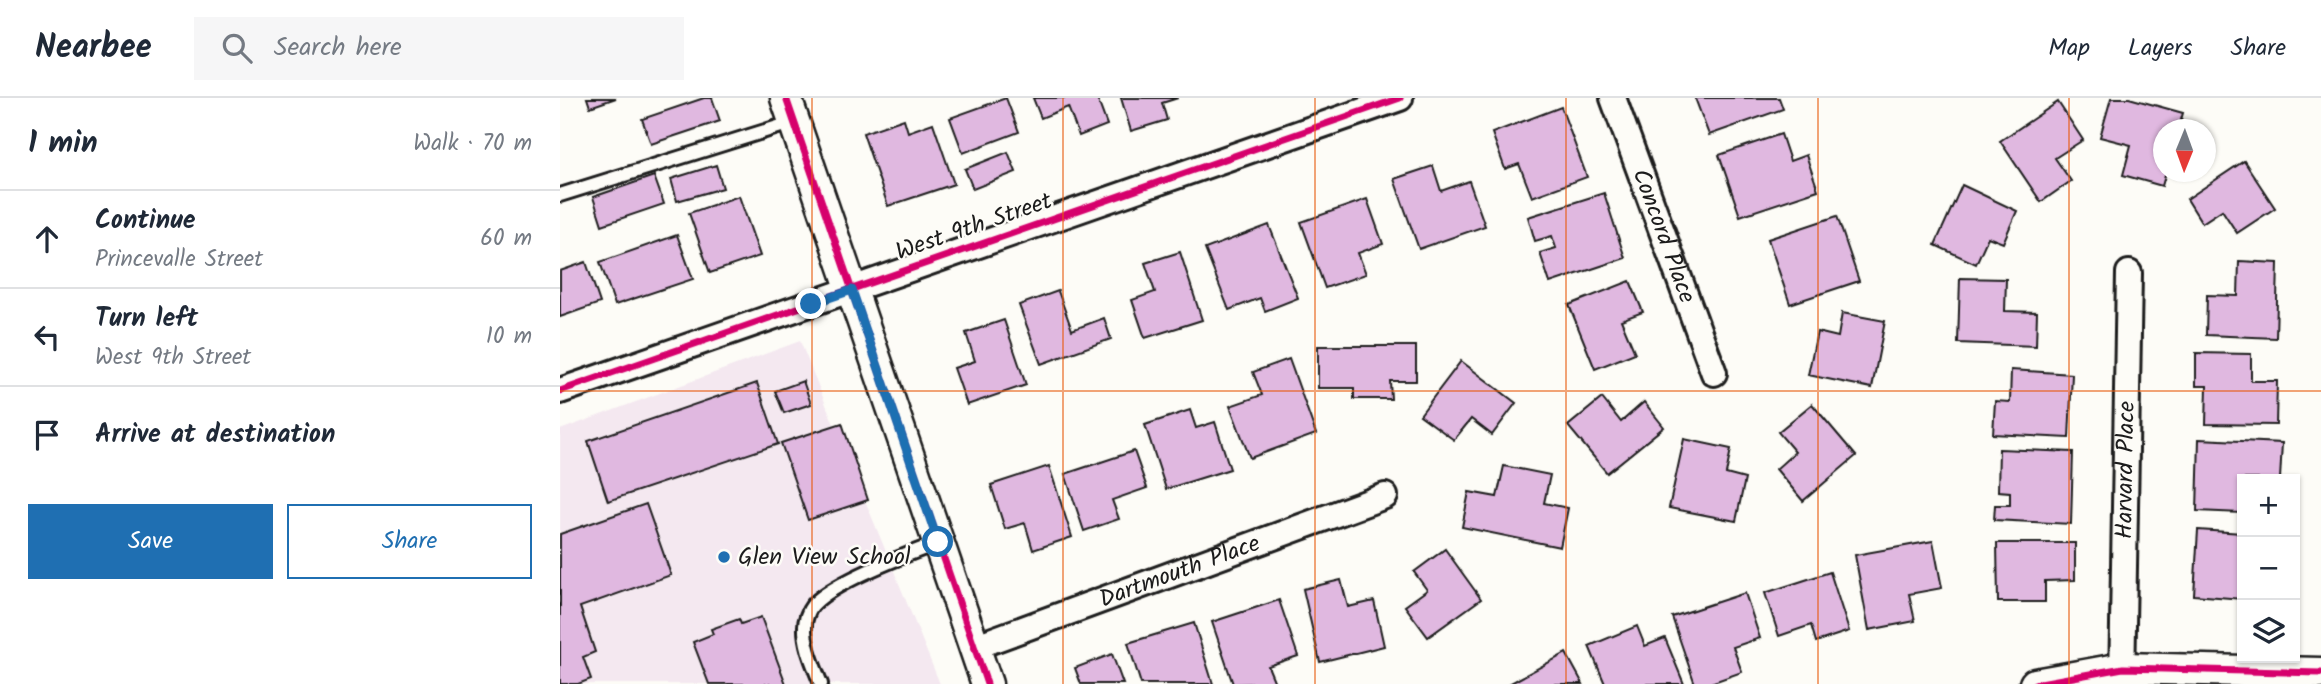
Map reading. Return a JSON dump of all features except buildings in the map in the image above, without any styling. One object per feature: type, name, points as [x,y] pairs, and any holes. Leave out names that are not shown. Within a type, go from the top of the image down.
[{"type":"street","name":"West 9th Street","points":[[560,391],[1401,98]]},
{"type":"street","name":"Concord Place","points":[[1613,98],[1714,373]]},
{"type":"street","points":[[790,110],[987,684]]},
{"type":"street","name":"Harvard Place","points":[[2122,676],[2130,273]]},
{"type":"street","name":"Dartmouth Place","points":[[974,647],[1385,496]]},
{"type":"street","points":[[2035,684],[2122,676],[2321,673]]},
{"type":"lane","points":[[560,195],[790,110]]},
{"type":"lane","points":[[821,684],[806,641],[804,624],[809,608],[847,583],[938,542]]},
{"type":"shaded area","name":"Glen View School","points":[[800,341],[940,684],[560,684],[560,430]]},
{"type":"cycle path","points":[[786,98],[987,684]]},
{"type":"cycle path","points":[[560,391],[1400,98]]},
{"type":"cycle path","points":[[2035,684],[2123,668],[2321,673]]},
{"type":"place","name":"Glen View School","points":[[724,557]]},
{"type":"route","points":[[811,304],[852,290],[938,542]]}]
